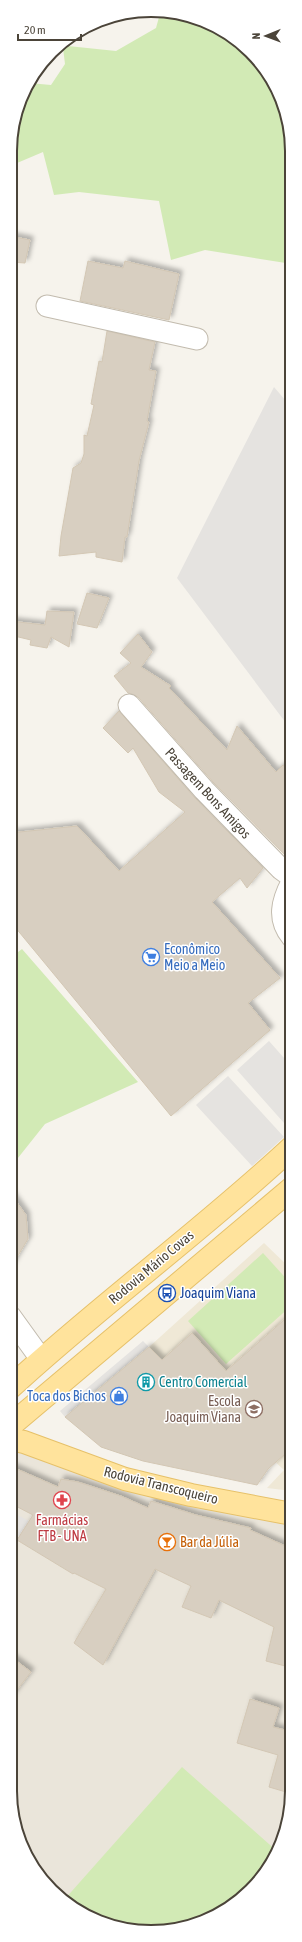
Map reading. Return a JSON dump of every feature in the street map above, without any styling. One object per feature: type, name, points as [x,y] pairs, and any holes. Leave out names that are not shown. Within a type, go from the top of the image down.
[{"type":"main road","name":"Rodovia Mário Covas","points":[[17,1381],[41,1359],[152,1265],[222,1209],[285,1153]]},
{"type":"main road","points":[[17,1420],[285,1194]]},
{"type":"main road","name":"Rodovia Transcoqueiro","points":[[17,1440],[125,1479],[191,1495],[285,1513]]},
{"type":"street","points":[[47,306],[197,339]]},
{"type":"street","name":"Passagem Bons Amigos","points":[[129,705],[204,790],[285,872]]},
{"type":"street","points":[[285,894],[282,908],[285,921]]},
{"type":"street","points":[[17,1326],[41,1359]]},
{"type":"shaded area","points":[[274,387],[285,400],[285,722],[177,578]]},
{"type":"shaded area","points":[[269,1041],[285,1059],[285,1124],[237,1070]]},
{"type":"shaded area","points":[[228,1076],[284,1137],[252,1166],[196,1105]]},
{"type":"shaded area","name":"Escola Joaquim Viana","points":[[264,1243],[285,1263],[285,1490],[267,1488],[284,1470],[149,1347]]},
{"type":"shaded area","points":[[143,1341],[149,1347],[65,1417],[60,1411]]},
{"type":"shaded area","points":[[17,1449],[285,1515],[285,1800],[280,1826],[271,1850],[257,1873],[246,1886],[218,1907],[194,1918],[168,1924],[142,1925],[108,1918],[92,1911],[69,1897],[56,1886],[35,1858],[27,1842],[17,1800]]},
{"type":"shaded area","points":[[17,1515],[29,1521],[17,1540]]},
{"type":"green space","points":[[160,17],[186,22],[210,31],[239,50],[252,63],[271,92],[278,108],[285,142],[285,263],[205,250],[171,260],[159,201],[79,192],[54,195],[43,152],[17,163],[17,142],[24,108],[35,84],[51,85],[65,64],[63,50],[69,46],[116,51],[156,28]]},
{"type":"green space","points":[[22,949],[138,1082],[45,1124],[17,1159],[17,953]]},
{"type":"green space","points":[[263,1253],[285,1277],[285,1311],[226,1364],[188,1321]]},
{"type":"green space","points":[[182,1767],[272,1847],[257,1873],[239,1892],[218,1907],[186,1920],[160,1925],[134,1924],[108,1918],[84,1907],[68,1896]]},
{"type":"building","points":[[17,237],[30,240],[25,263],[17,262]]},
{"type":"building","points":[[88,261],[123,268],[125,261],[179,274],[169,320],[80,301]]},
{"type":"building","points":[[107,331],[155,342],[149,370],[156,371],[147,421],[149,422],[139,461],[122,562],[96,557],[96,552],[59,556],[73,468],[81,463],[84,454],[84,435],[87,436],[94,405],[91,404],[99,361],[102,362]]},
{"type":"building","points":[[87,593],[109,598],[97,628],[77,624]]},
{"type":"building","points":[[47,611],[74,612],[69,647],[51,637],[47,648],[30,645],[31,640],[17,637],[17,622],[45,625]]},
{"type":"building","points":[[138,634],[152,652],[141,667],[171,686],[169,688],[227,750],[237,726],[276,772],[283,765],[285,767],[285,855],[213,782],[138,697],[128,693],[114,676],[131,663],[120,653]]},
{"type":"building","name":"Econômico Meio a Meio","points":[[119,711],[195,798],[263,868],[247,888],[240,878],[212,902],[280,978],[248,1003],[270,1030],[171,1116],[17,929],[17,832],[77,826],[119,871],[185,812],[159,792],[133,748],[128,753],[103,728]]},
{"type":"building","points":[[17,1203],[26,1215],[28,1239],[17,1257]]},
{"type":"building","name":"Centro Comercial","points":[[285,1319],[285,1454],[268,1469],[257,1485],[143,1461],[101,1447],[65,1417],[149,1347],[162,1360],[192,1333],[226,1371]]},
{"type":"building","points":[[17,1469],[58,1487],[61,1479],[78,1482],[121,1496],[148,1508],[151,1501],[196,1515],[251,1528],[250,1530],[285,1546],[285,1666],[266,1661],[274,1627],[219,1600],[211,1618],[182,1607],[191,1586],[155,1569],[103,1665],[74,1643],[106,1589],[74,1573],[73,1574],[17,1540],[33,1515],[17,1507]]},
{"type":"building","points":[[17,1661],[31,1672],[17,1690]]},
{"type":"building","points":[[250,1699],[279,1708],[273,1727],[285,1730],[285,1792],[269,1787],[278,1755],[237,1743]]},
{"type":"place","name":"Econômico Meio a Meio","points":[[151,957]]},
{"type":"place","name":"Joaquim Viana","points":[[167,1293]]},
{"type":"place","name":"Centro Comercial","points":[[146,1382]]},
{"type":"place","name":"Toca dos Bichos","points":[[119,1396]]},
{"type":"place","name":"Escola Joaquim Viana","points":[[254,1409]]},
{"type":"place","name":"Farmácias FTB - UNA","points":[[62,1500]]},
{"type":"place","name":"Bar da Júlia","points":[[167,1542]]}]
